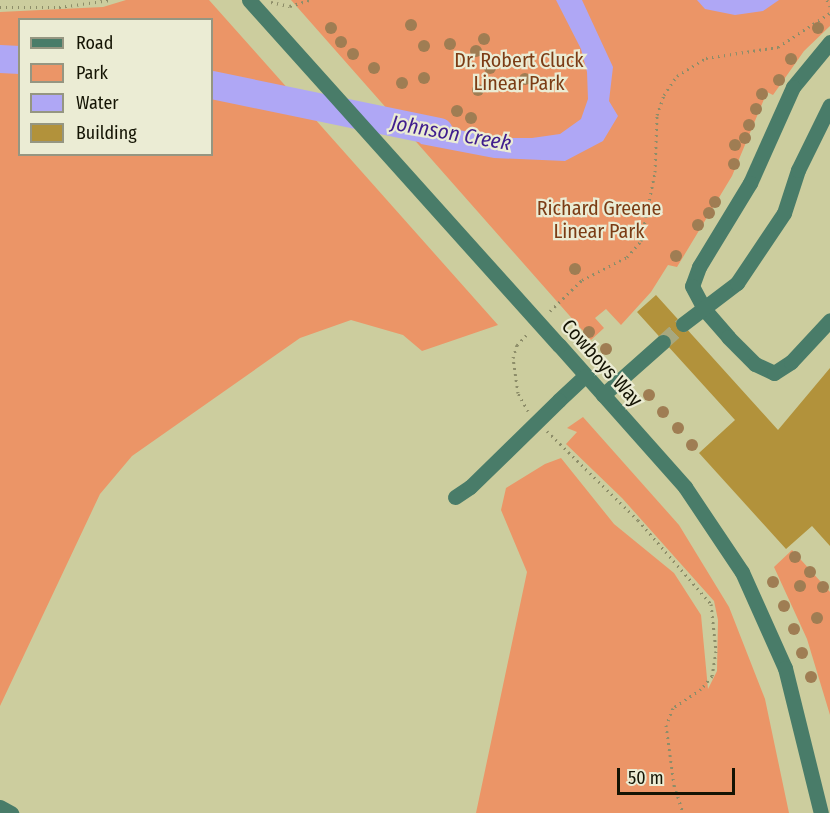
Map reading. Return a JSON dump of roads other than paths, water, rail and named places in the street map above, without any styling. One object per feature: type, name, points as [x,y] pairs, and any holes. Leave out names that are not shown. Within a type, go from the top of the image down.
[{"type":"street","name":"Cowboys Way","points":[[249,0],[685,487],[742,572],[785,669],[822,813]]},
{"type":"street","points":[[830,42],[793,87],[750,183],[699,267],[692,286],[704,309],[755,364],[774,373],[791,362],[830,320]]},
{"type":"street","points":[[683,324],[736,283],[784,213],[798,170],[830,105]]},
{"type":"street","points":[[603,395],[663,342]]},
{"type":"street","points":[[455,497],[470,487],[585,376]]},
{"type":"street","points":[[0,807],[11,813]]},
{"type":"street","points":[[822,813],[830,812]]},
{"type":"water","points":[[556,0],[582,0],[613,67],[609,101],[618,116],[603,141],[565,161],[494,158],[421,144],[397,118],[500,138],[532,138],[560,134],[581,119],[588,99],[587,72],[581,49]]},
{"type":"water","points":[[697,0],[779,0],[763,11],[735,15],[705,9]]},
{"type":"waterway","name":"Johnson Creek","points":[[0,59],[18,60]]},
{"type":"waterway","name":"Johnson Creek","points":[[213,85],[439,132]]},
{"type":"tunnel","points":[[663,342],[683,324]]},
{"type":"park label","name":"Dr. Robert Cluck Linear Park","points":[[519,72]]},
{"type":"park label","name":"Richard Greene Linear Park","points":[[599,220]]}]
